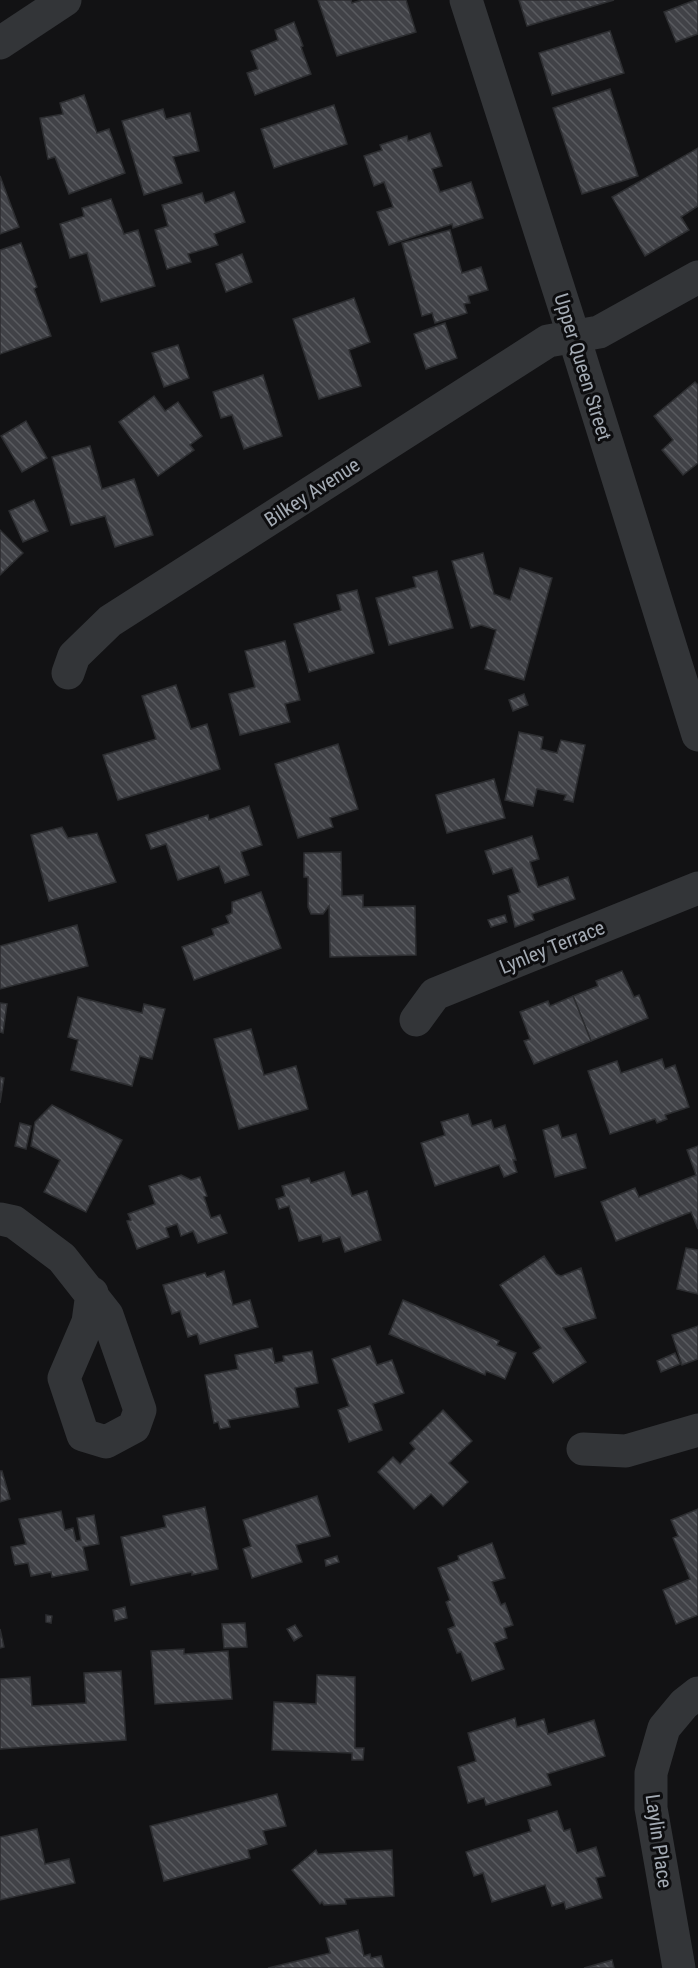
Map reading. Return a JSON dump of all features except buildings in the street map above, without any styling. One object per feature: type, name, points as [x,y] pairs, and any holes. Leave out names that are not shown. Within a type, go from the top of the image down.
[{"type":"street","points":[[0,43],[65,0]]},
{"type":"street","name":"Upper Queen Street","points":[[466,0],[698,735]]},
{"type":"street","name":"Bilkey Avenue","points":[[68,673],[74,656],[117,616],[548,341],[599,333],[698,277]]},
{"type":"street","name":"Lynley Terrace","points":[[416,1020],[435,994],[698,888]]},
{"type":"street","points":[[0,1219],[14,1222],[62,1258],[92,1293]]},
{"type":"street","points":[[583,1449],[626,1451],[698,1430]]},
{"type":"street","name":"Laylin Place","points":[[679,1968],[651,1808],[651,1773],[664,1728],[684,1704],[698,1693]]}]
